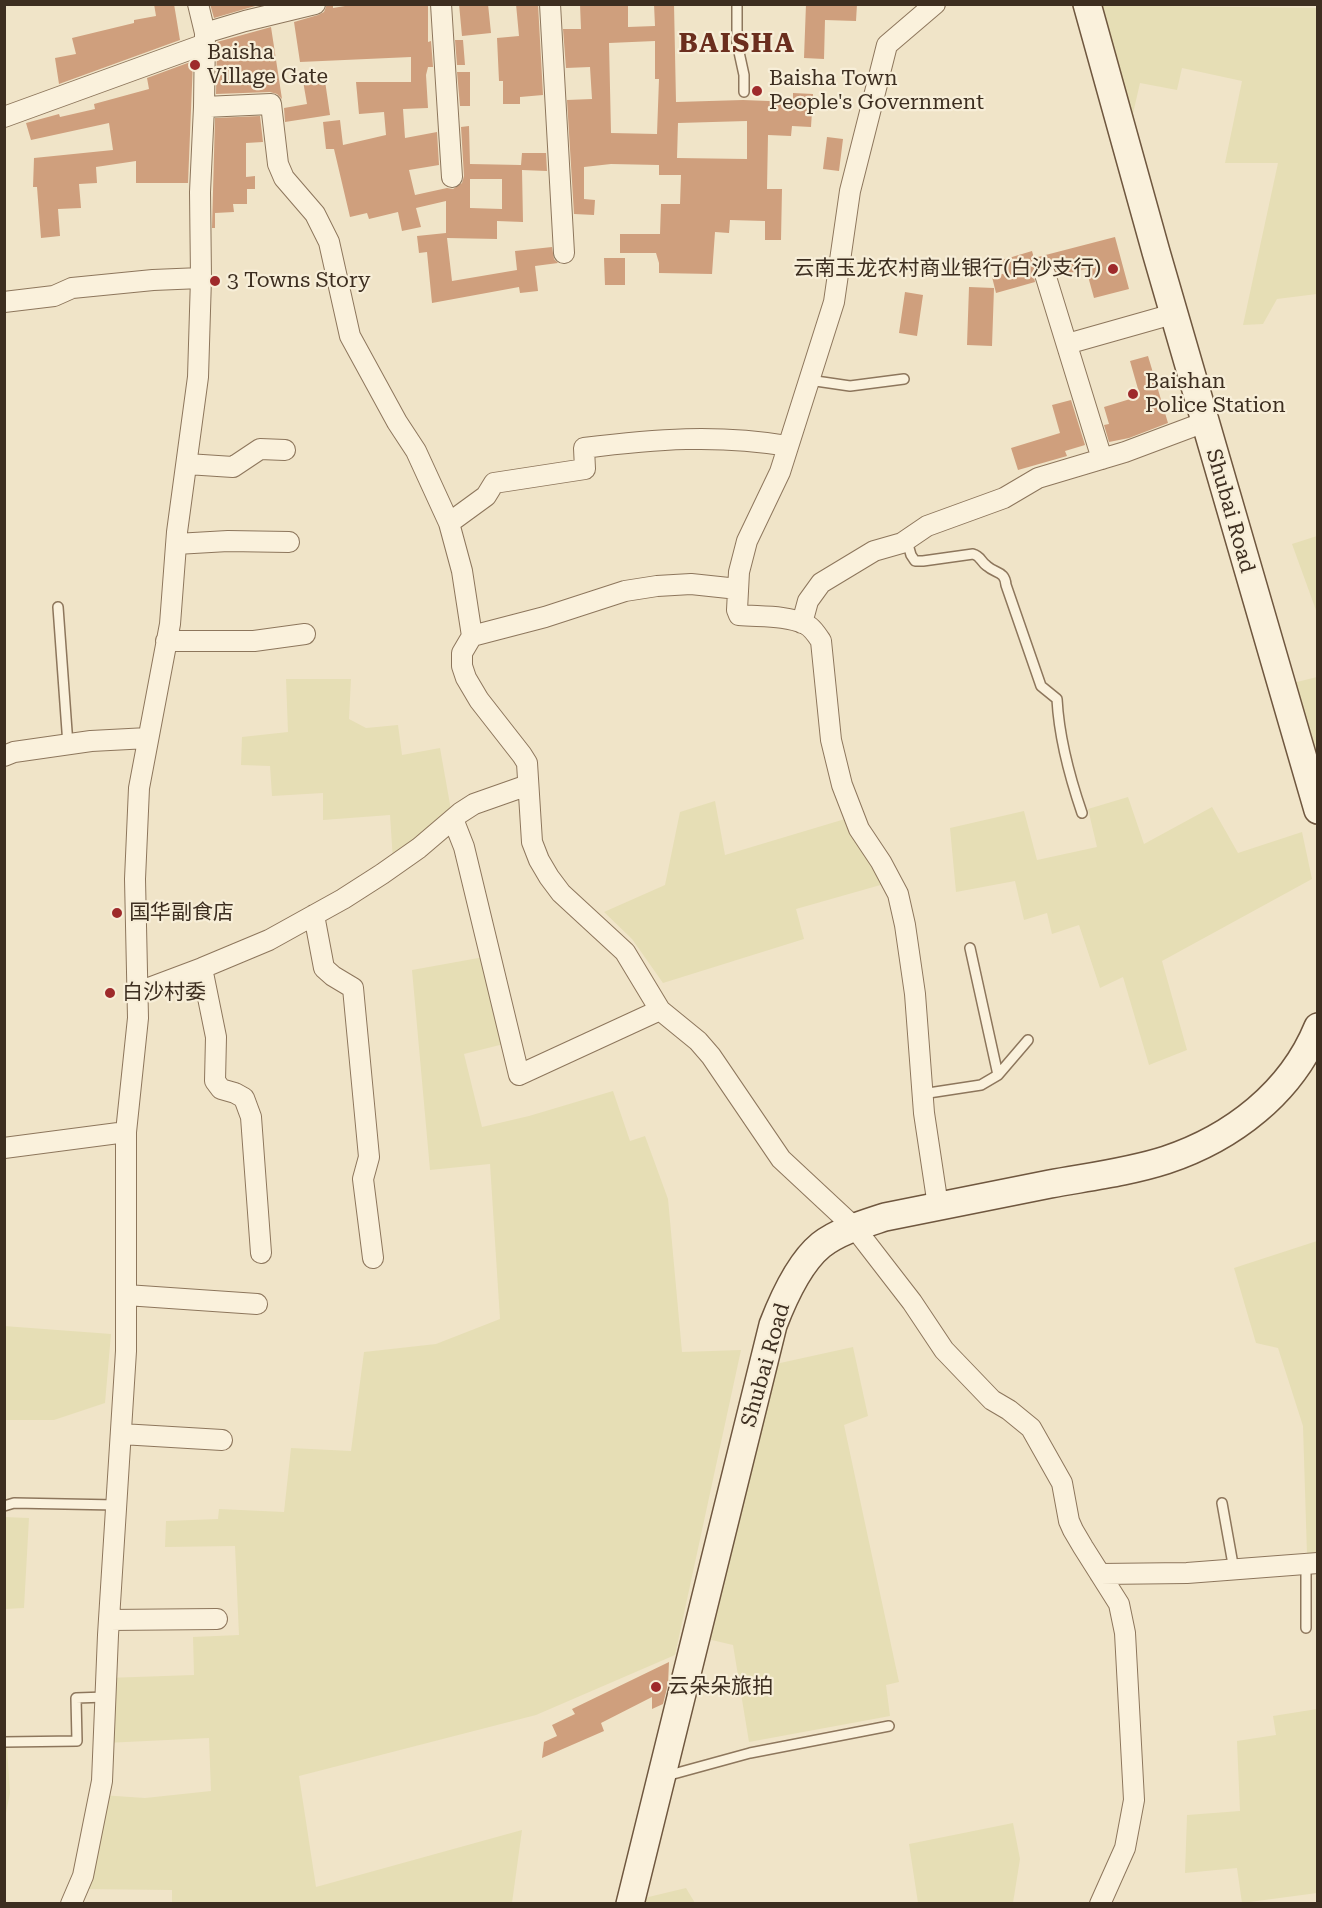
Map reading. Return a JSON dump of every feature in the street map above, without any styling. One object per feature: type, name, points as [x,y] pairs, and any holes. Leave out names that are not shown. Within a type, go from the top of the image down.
[{"type":"main road","name":"Shubai Road","points":[[1087,4],[1173,314],[1317,810]]},
{"type":"main road","name":"Shubai Road","points":[[630,1904],[773,1325],[789,1288],[809,1259],[821,1245],[854,1227],[885,1217],[1141,1167],[1208,1142],[1248,1117],[1281,1086],[1296,1069],[1317,1027]]},
{"type":"street","points":[[71,1904],[82,1876],[102,1781],[109,1620],[126,1351],[126,1132],[138,1018],[135,879],[139,788],[166,641],[198,376],[201,278],[200,192],[205,39],[198,4]]},
{"type":"street","points":[[4,117],[205,39],[245,21],[315,4]]},
{"type":"street","points":[[441,4],[452,177]]},
{"type":"street","points":[[550,4],[564,253]]},
{"type":"street","points":[[935,4],[887,45],[850,191],[834,302],[774,487],[747,541],[741,564],[737,610],[739,615],[780,618],[802,623],[815,632],[821,641],[831,740],[850,807],[859,829],[881,862],[898,894],[910,957],[922,1094],[938,1206]]},
{"type":"street","points":[[204,107],[271,104],[278,164],[284,177],[315,214],[329,242],[350,336],[397,422],[416,451],[449,523],[462,571],[472,636],[462,653],[462,666],[479,700],[526,763],[532,842],[549,877],[561,893],[625,952],[660,1010],[698,1041],[711,1056],[781,1159],[854,1227],[912,1302],[944,1350],[992,1400],[1031,1428],[1062,1483],[1069,1521],[1073,1530],[1123,1614],[1134,1800],[1125,1848],[1100,1904]]},
{"type":"street","points":[[1045,274],[1102,459]]},
{"type":"street","points":[[4,302],[54,296],[72,288],[201,278]]},
{"type":"street","points":[[1067,344],[1173,314]]},
{"type":"street","points":[[802,623],[808,601],[821,583],[874,551],[907,541],[921,529],[1004,498],[1038,478],[1102,459],[1204,422]]},
{"type":"street","points":[[449,523],[486,496],[494,483],[585,469],[584,448],[655,439],[702,437],[788,446]]},
{"type":"street","points":[[187,464],[233,467],[260,449],[285,450]]},
{"type":"street","points":[[176,544],[228,541],[289,543]]},
{"type":"street","points":[[472,636],[545,617],[625,591],[691,584],[738,589]]},
{"type":"street","points":[[166,641],[254,640],[305,634]]},
{"type":"street","points":[[4,756],[14,752],[68,745],[148,738]]},
{"type":"street","points":[[138,992],[270,940],[400,861],[474,804],[528,785]]},
{"type":"street","points":[[453,819],[464,847],[519,1075],[660,1010]]},
{"type":"street","points":[[314,915],[324,968],[353,988],[369,1157],[363,1179],[374,1258]]},
{"type":"street","points":[[202,968],[216,1037],[215,1082],[221,1089],[244,1098],[251,1118],[261,1253]]},
{"type":"street","points":[[4,1148],[126,1132]]},
{"type":"street","points":[[126,1295],[257,1304]]},
{"type":"street","points":[[121,1434],[222,1440]]},
{"type":"street","points":[[1100,1574],[1187,1573],[1312,1564]]},
{"type":"street","points":[[109,1620],[217,1618]]},
{"type":"lane","points":[[737,4],[737,43],[744,75],[744,92]]},
{"type":"lane","points":[[809,380],[850,386],[904,380]]},
{"type":"lane","points":[[907,541],[915,561],[973,554],[980,556],[988,567],[1001,572],[1005,578],[1041,686],[1057,699],[1058,714],[1075,793],[1082,813]]},
{"type":"lane","points":[[58,607],[68,745]]},
{"type":"lane","points":[[970,948],[998,1075]]},
{"type":"lane","points":[[922,1094],[981,1085],[998,1075],[1028,1040]]},
{"type":"lane","points":[[4,1506],[14,1503],[116,1505]]},
{"type":"lane","points":[[1222,1503],[1234,1570]]},
{"type":"lane","points":[[1306,1628],[1312,1564]]},
{"type":"lane","points":[[4,1742],[77,1741],[76,1698],[106,1697]]},
{"type":"lane","points":[[661,1778],[750,1753],[889,1726]]},
{"type":"shaded area","points":[[1089,5],[1317,8],[1317,294],[1277,299],[1263,324],[1243,325],[1278,163],[1225,163],[1242,81],[1182,68],[1177,90],[1140,83],[1131,122]]},
{"type":"shaded area","points":[[1318,536],[1317,613],[1292,544]]},
{"type":"shaded area","points":[[1317,677],[1317,801],[1281,686]]},
{"type":"shaded area","points":[[286,679],[351,679],[349,719],[366,728],[398,725],[402,755],[440,748],[451,810],[393,861],[390,815],[323,820],[323,793],[272,796],[270,766],[241,765],[242,737],[288,732]]},
{"type":"shaded area","points":[[1128,797],[1144,844],[1212,807],[1238,853],[1302,832],[1312,879],[1162,961],[1187,1050],[1149,1065],[1123,977],[1100,988],[1079,925],[1052,934],[1047,913],[1024,920],[1015,881],[956,892],[950,828],[1024,811],[1037,860],[1097,847],[1088,809]]},
{"type":"shaded area","points":[[715,801],[725,855],[845,819],[884,884],[796,909],[804,939],[663,983],[632,939],[604,912],[665,885],[680,812]]},
{"type":"shaded area","points":[[484,957],[504,1044],[464,1054],[482,1127],[529,1116],[613,1091],[630,1141],[645,1136],[668,1199],[682,1352],[741,1350],[675,1655],[536,1715],[299,1776],[316,1887],[522,1830],[512,1903],[172,1904],[172,1890],[79,1889],[101,1795],[145,1798],[211,1791],[209,1738],[105,1743],[106,1678],[194,1675],[193,1637],[239,1635],[235,1546],[165,1547],[166,1521],[218,1519],[219,1509],[284,1512],[291,1448],[351,1451],[364,1352],[436,1344],[500,1319],[490,1164],[430,1170],[412,970]]},
{"type":"shaded area","points":[[1317,1241],[1317,1553],[1307,1555],[1303,1426],[1278,1348],[1256,1343],[1234,1268]]},
{"type":"shaded area","points":[[4,1326],[111,1334],[105,1403],[54,1420],[5,1420]]},
{"type":"shaded area","points":[[853,1347],[868,1416],[844,1425],[899,1682],[886,1685],[890,1716],[749,1742],[733,1645],[699,1637],[771,1365]]},
{"type":"shaded area","points":[[4,1517],[29,1518],[24,1608],[5,1609]]},
{"type":"shaded area","points":[[1317,1709],[1317,1893],[1242,1903],[1237,1868],[1185,1873],[1187,1815],[1240,1811],[1237,1741],[1276,1735],[1273,1716]]},
{"type":"shaded area","points":[[7,1748],[10,1793],[5,1818],[4,1749]]},
{"type":"shaded area","points":[[1013,1823],[1020,1859],[1013,1903],[918,1903],[909,1844]]},
{"type":"shaded area","points":[[686,1888],[695,1903],[635,1904],[636,1900]]},
{"type":"building","points":[[154,4],[174,4],[180,40],[59,84],[55,58],[76,54],[72,38],[156,16]]},
{"type":"building","points":[[210,4],[262,4],[214,18]]},
{"type":"building","points":[[327,4],[333,4],[333,8],[357,4],[428,4],[428,42],[431,41],[433,67],[428,67],[426,75],[428,108],[403,109],[405,138],[437,132],[439,165],[409,170],[415,195],[447,188],[453,189],[462,183],[464,176],[461,127],[469,126],[470,164],[521,165],[522,153],[546,153],[547,171],[522,170],[523,222],[497,221],[497,239],[447,238],[452,281],[517,270],[515,251],[552,247],[554,259],[558,263],[535,266],[538,291],[520,293],[519,287],[432,303],[427,252],[419,253],[417,236],[446,233],[446,201],[416,208],[421,227],[402,231],[398,212],[369,219],[367,213],[350,217],[334,149],[326,149],[323,122],[340,120],[343,145],[386,135],[384,112],[359,114],[356,82],[411,82],[411,57],[300,62],[294,22],[324,12]],"holes":[[[470,179],[502,179],[502,209],[470,208]]]},
{"type":"building","points":[[459,4],[488,4],[491,33],[462,36]]},
{"type":"building","points":[[516,4],[538,4],[543,95],[520,97],[520,104],[503,104],[503,81],[499,81],[497,38],[519,36]]},
{"type":"building","points":[[580,4],[628,4],[628,27],[655,26],[654,4],[674,4],[676,102],[743,100],[793,102],[793,93],[813,94],[811,127],[792,126],[791,136],[768,135],[767,189],[782,189],[781,240],[765,240],[765,221],[730,220],[729,233],[715,232],[712,274],[659,273],[656,253],[620,253],[620,234],[660,234],[661,204],[680,204],[681,175],[659,175],[659,165],[611,164],[584,167],[584,199],[595,200],[594,215],[574,214],[567,100],[592,99],[590,67],[566,68],[563,29],[581,29]],"holes":[[[655,41],[655,79],[659,79],[657,134],[611,133],[609,43]],[[747,121],[747,159],[677,158],[678,123]]]},
{"type":"building","points":[[806,4],[857,4],[856,21],[825,20],[824,59],[804,58]]},
{"type":"building","points":[[271,27],[282,99],[270,92],[216,94],[217,42]]},
{"type":"building","points":[[455,40],[463,40],[465,65],[457,65]]},
{"type":"building","points":[[193,61],[188,183],[136,183],[136,161],[96,167],[97,183],[79,184],[81,208],[58,209],[60,236],[41,238],[37,187],[33,187],[34,158],[113,150],[109,123],[31,140],[26,123],[59,114],[60,117],[95,109],[94,104],[149,89],[147,78]]},
{"type":"building","points":[[457,72],[470,72],[470,106],[460,106]]},
{"type":"building","points":[[303,81],[325,81],[330,115],[285,122],[284,108],[307,104]]},
{"type":"building","points":[[260,116],[263,142],[246,143],[246,177],[255,176],[255,189],[247,189],[247,204],[233,204],[234,212],[215,213],[215,228],[212,228],[215,118]]},
{"type":"building","points":[[827,137],[843,139],[839,171],[823,169]]},
{"type":"building","points":[[1115,237],[1129,289],[1094,298],[1086,269],[1058,276],[1054,266],[1047,262],[1036,266],[1033,272],[1035,282],[996,293],[992,277],[1006,273],[1002,260],[1032,251],[1034,258]]},
{"type":"building","points":[[604,258],[625,258],[625,285],[605,285]]},
{"type":"building","points":[[969,287],[994,288],[992,346],[967,345]]},
{"type":"building","points":[[905,292],[923,295],[917,336],[899,333]]},
{"type":"building","points":[[1148,356],[1168,423],[1129,438],[1109,442],[1104,425],[1109,424],[1104,407],[1140,396],[1130,361]]},
{"type":"building","points":[[1071,400],[1085,445],[1065,451],[1067,456],[1018,470],[1011,448],[1060,433],[1052,405]]},
{"type":"building","points":[[669,1662],[668,1684],[663,1704],[652,1709],[652,1697],[601,1723],[604,1731],[542,1758],[544,1742],[557,1736],[552,1725],[575,1714],[572,1709]]},
{"type":"place","name":"Baisha Village Gate","points":[[195,65]]},
{"type":"place","name":"Baisha Town People's Government","points":[[757,91]]},
{"type":"place","name":"云南玉龙农村商业银行(白沙支行)","points":[[1113,269]]},
{"type":"place","name":"3 Towns Story","points":[[215,281]]},
{"type":"place","name":"Baishan Police Station","points":[[1133,394]]},
{"type":"place","name":"国华副食店","points":[[117,913]]},
{"type":"place","name":"白沙村委","points":[[110,993]]},
{"type":"place","name":"云朵朵旅拍","points":[[656,1687]]},
{"type":"district","name":"BAISHA","points":[[737,44]]}]
